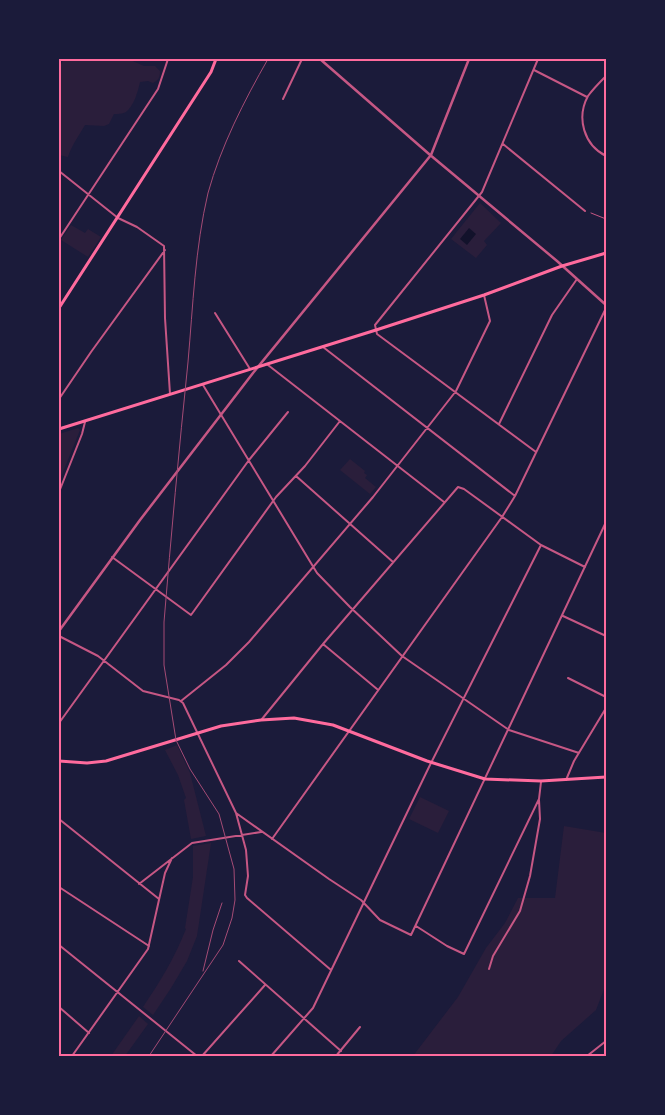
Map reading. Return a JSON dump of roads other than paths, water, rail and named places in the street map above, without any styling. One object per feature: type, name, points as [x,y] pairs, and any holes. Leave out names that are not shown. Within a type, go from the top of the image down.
[{"type":"main road","points":[[59,308],[211,72],[216,59]]},
{"type":"main road","points":[[59,429],[268,365],[606,253]]},
{"type":"main road","points":[[59,761],[106,762],[221,726],[261,720],[294,718],[322,722],[349,730],[380,744],[485,779],[541,781],[606,777]]},
{"type":"street","points":[[59,239],[158,89],[168,59]]},
{"type":"street","points":[[283,99],[302,59]]},
{"type":"street","points":[[272,839],[502,517],[515,496],[606,306],[562,266],[320,59]]},
{"type":"street","points":[[59,631],[112,557],[258,367],[431,155],[469,59]]},
{"type":"street","points":[[536,452],[377,334],[375,325],[480,196],[538,59]]},
{"type":"street","points":[[534,70],[588,98]]},
{"type":"street","points":[[606,76],[588,98],[583,114],[584,130],[592,145],[606,156]]},
{"type":"street","points":[[503,144],[585,211]]},
{"type":"street","points":[[59,171],[118,218],[137,227],[160,242],[165,250],[165,318],[170,394]]},
{"type":"street","points":[[59,399],[90,352],[165,250]]},
{"type":"street","points":[[499,424],[552,315],[577,279]]},
{"type":"street","points":[[181,701],[234,658],[350,524],[456,391],[490,321],[484,295]]},
{"type":"street","points":[[215,313],[250,369]]},
{"type":"street","points":[[323,347],[515,496]]},
{"type":"street","points":[[268,365],[444,502]]},
{"type":"street","points":[[203,385],[313,567],[353,610],[402,656],[509,730],[579,753]]},
{"type":"street","points":[[59,723],[249,460],[288,412]]},
{"type":"street","points":[[59,492],[81,437],[85,421]]},
{"type":"street","points":[[112,557],[191,615],[276,497],[320,448],[340,421]]},
{"type":"street","points":[[296,476],[393,562]]},
{"type":"street","points":[[261,720],[323,644],[458,487],[541,545],[586,567]]},
{"type":"street","points":[[236,813],[361,900],[380,920],[411,935],[606,522]]},
{"type":"street","points":[[272,1056],[313,1008],[432,762],[541,545]]},
{"type":"street","points":[[563,616],[606,636]]},
{"type":"street","points":[[59,636],[84,648],[104,661],[143,691],[181,701],[236,813],[242,834],[247,869],[245,895],[332,970]]},
{"type":"street","points":[[323,644],[378,689]]},
{"type":"street","points":[[568,678],[606,697]]},
{"type":"street","points":[[566,780],[579,753],[606,708]]},
{"type":"street","points":[[489,969],[493,956],[520,911],[530,876],[541,814],[539,799],[541,781]]},
{"type":"street","points":[[416,926],[462,954],[465,952],[527,820],[539,799]]},
{"type":"street","points":[[59,819],[159,899]]},
{"type":"street","points":[[139,884],[192,843],[261,832]]},
{"type":"street","points":[[72,1056],[149,946],[165,873],[172,858]]},
{"type":"street","points":[[59,887],[149,946]]},
{"type":"street","points":[[59,944],[197,1056]]},
{"type":"street","points":[[240,961],[340,1051]]},
{"type":"street","points":[[202,1056],[265,985]]},
{"type":"street","points":[[59,1007],[89,1033]]},
{"type":"street","points":[[336,1056],[360,1027]]},
{"type":"street","points":[[587,1056],[606,1041]]},
{"type":"lane","points":[[591,213],[606,219]]},
{"type":"railway","points":[[149,1056],[223,945],[232,918],[235,900],[234,869],[219,814],[190,769],[176,740],[164,665],[164,622],[200,235],[208,193],[219,158],[242,107],[268,59]]},
{"type":"railway","points":[[203,971],[222,903]]}]
